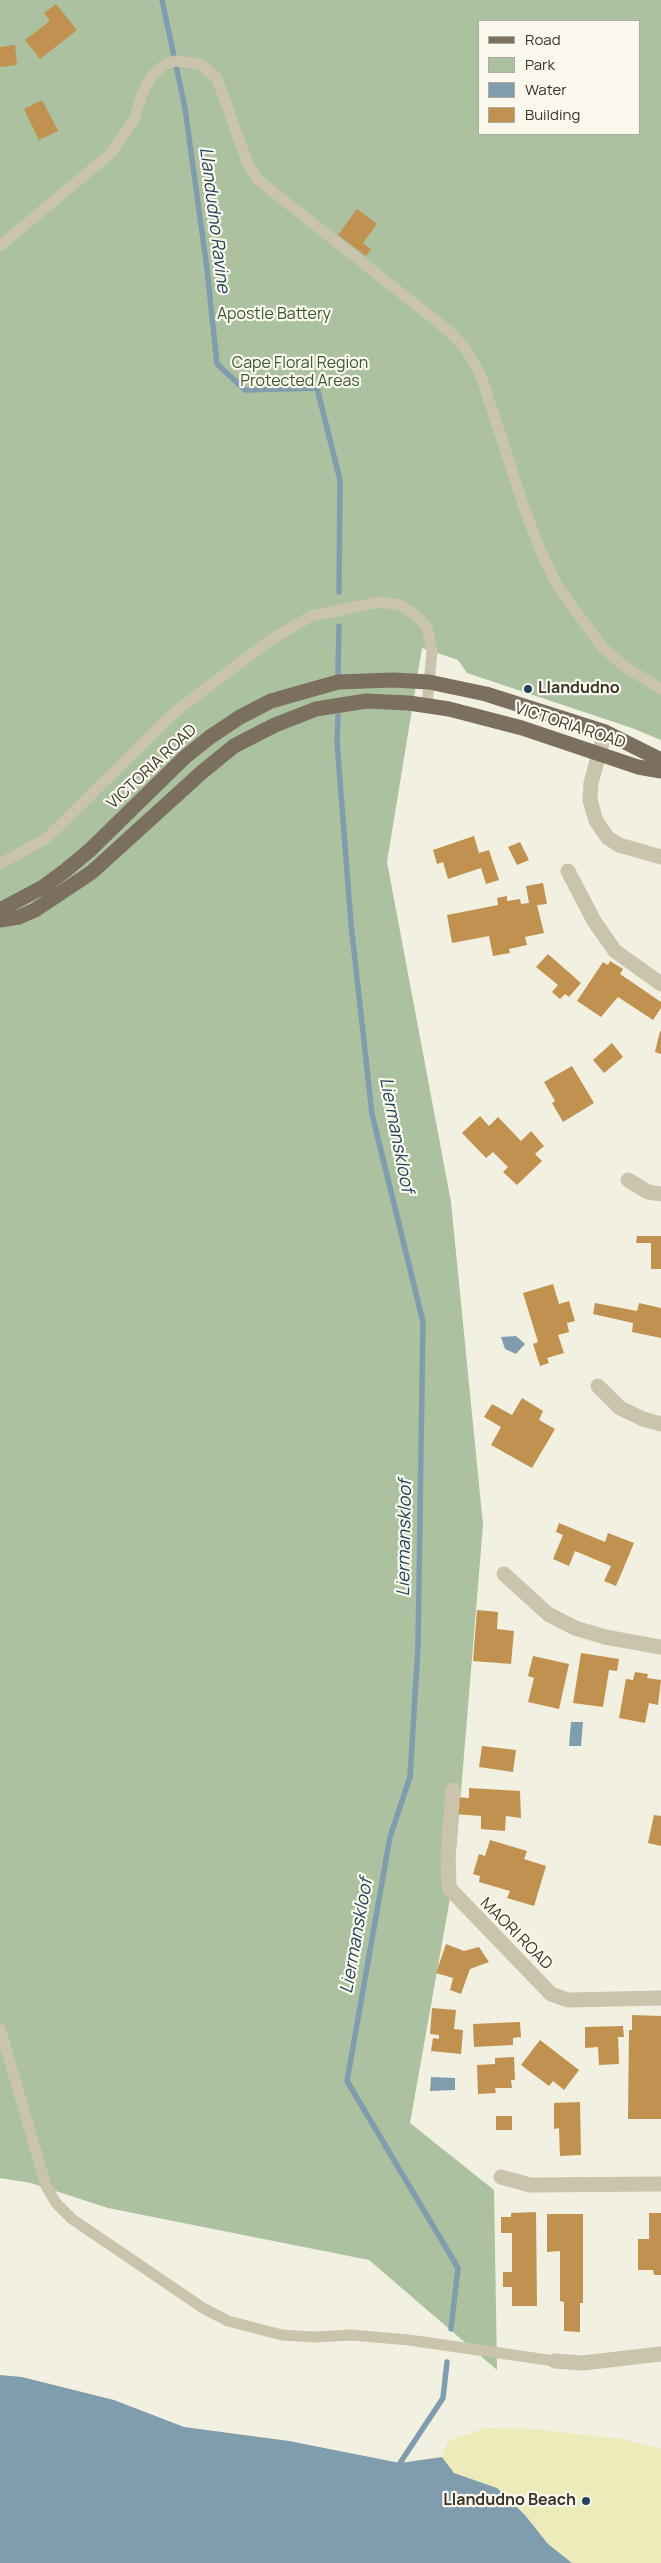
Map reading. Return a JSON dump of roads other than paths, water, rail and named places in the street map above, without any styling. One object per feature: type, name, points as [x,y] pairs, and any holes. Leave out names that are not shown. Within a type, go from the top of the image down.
[{"type":"main road","name":"VICTORIA ROAD","points":[[0,910],[37,890],[66,870],[90,850],[185,757],[240,717],[271,701],[338,682],[393,680],[429,682],[486,694],[605,732],[661,760]]},
{"type":"main road","name":"VICTORIA ROAD","points":[[0,920],[19,917],[35,910],[92,872],[201,773],[234,746],[294,716],[342,704],[392,701],[427,705],[490,718],[598,752],[638,767],[661,771]]},
{"type":"street","points":[[605,732],[598,752],[590,800],[596,821],[601,831],[619,845],[661,856]]},
{"type":"street","points":[[568,871],[594,921],[615,951],[661,984]]},
{"type":"street","points":[[628,1180],[648,1192],[661,1194]]},
{"type":"street","points":[[598,1386],[620,1408],[643,1419],[661,1424]]},
{"type":"street","points":[[504,1574],[548,1614],[575,1628],[605,1637],[661,1647]]},
{"type":"street","name":"MAORI ROAD","points":[[453,1790],[448,1855],[448,1888],[551,1994],[568,2000],[661,1998]]},
{"type":"street","points":[[501,2177],[530,2184],[661,2184]]},
{"type":"street","points":[[554,2361],[583,2363],[661,2354]]},
{"type":"lane","points":[[0,246],[110,154],[134,120],[142,94],[151,77],[164,65],[175,61],[200,64],[217,78],[247,162],[257,179],[449,331],[466,349],[481,376],[525,510],[541,552],[558,587],[603,648],[624,666],[661,689]]},
{"type":"lane","points":[[0,864],[47,838],[176,711],[269,641],[310,616],[380,602],[400,605],[417,616],[427,628],[432,651],[427,705]]},
{"type":"lane","points":[[0,2028],[46,2186],[56,2202],[72,2219],[203,2308],[228,2321],[282,2335],[371,2336],[554,2361]]},
{"type":"water","points":[[516,1336],[525,1344],[516,1354],[505,1349],[501,1337]]},
{"type":"water","points":[[571,1722],[583,1722],[581,1746],[569,1746]]},
{"type":"water","points":[[431,2077],[455,2078],[455,2090],[430,2091]]},
{"type":"water","points":[[0,2375],[22,2377],[114,2400],[184,2427],[289,2441],[400,2463],[442,2457],[454,2473],[497,2488],[525,2515],[548,2544],[572,2563],[0,2563]]},
{"type":"waterway","name":"Llandudno Ravine","points":[[162,0],[185,108],[207,269],[217,364],[245,390],[317,388],[340,480],[339,592]]},
{"type":"waterway","name":"Liermanskloof","points":[[338,673],[339,626]]},
{"type":"waterway","name":"Liermanskloof","points":[[338,716],[337,742],[351,924],[372,1114],[423,1322],[418,1647],[410,1777],[390,1837],[347,2081],[458,2268],[451,2329]]},
{"type":"waterway","name":"Liermanskloof","points":[[400,2463],[443,2398],[447,2362]]},
{"type":"place","name":"Llandudno","points":[[528,689]]},
{"type":"place","name":"Llandudno Beach","points":[[586,2501]]},
{"type":"park label","name":"Apostle Battery","points":[[274,315]]},
{"type":"park label","name":"Cape Floral Region Protected Areas","points":[[300,373]]}]
